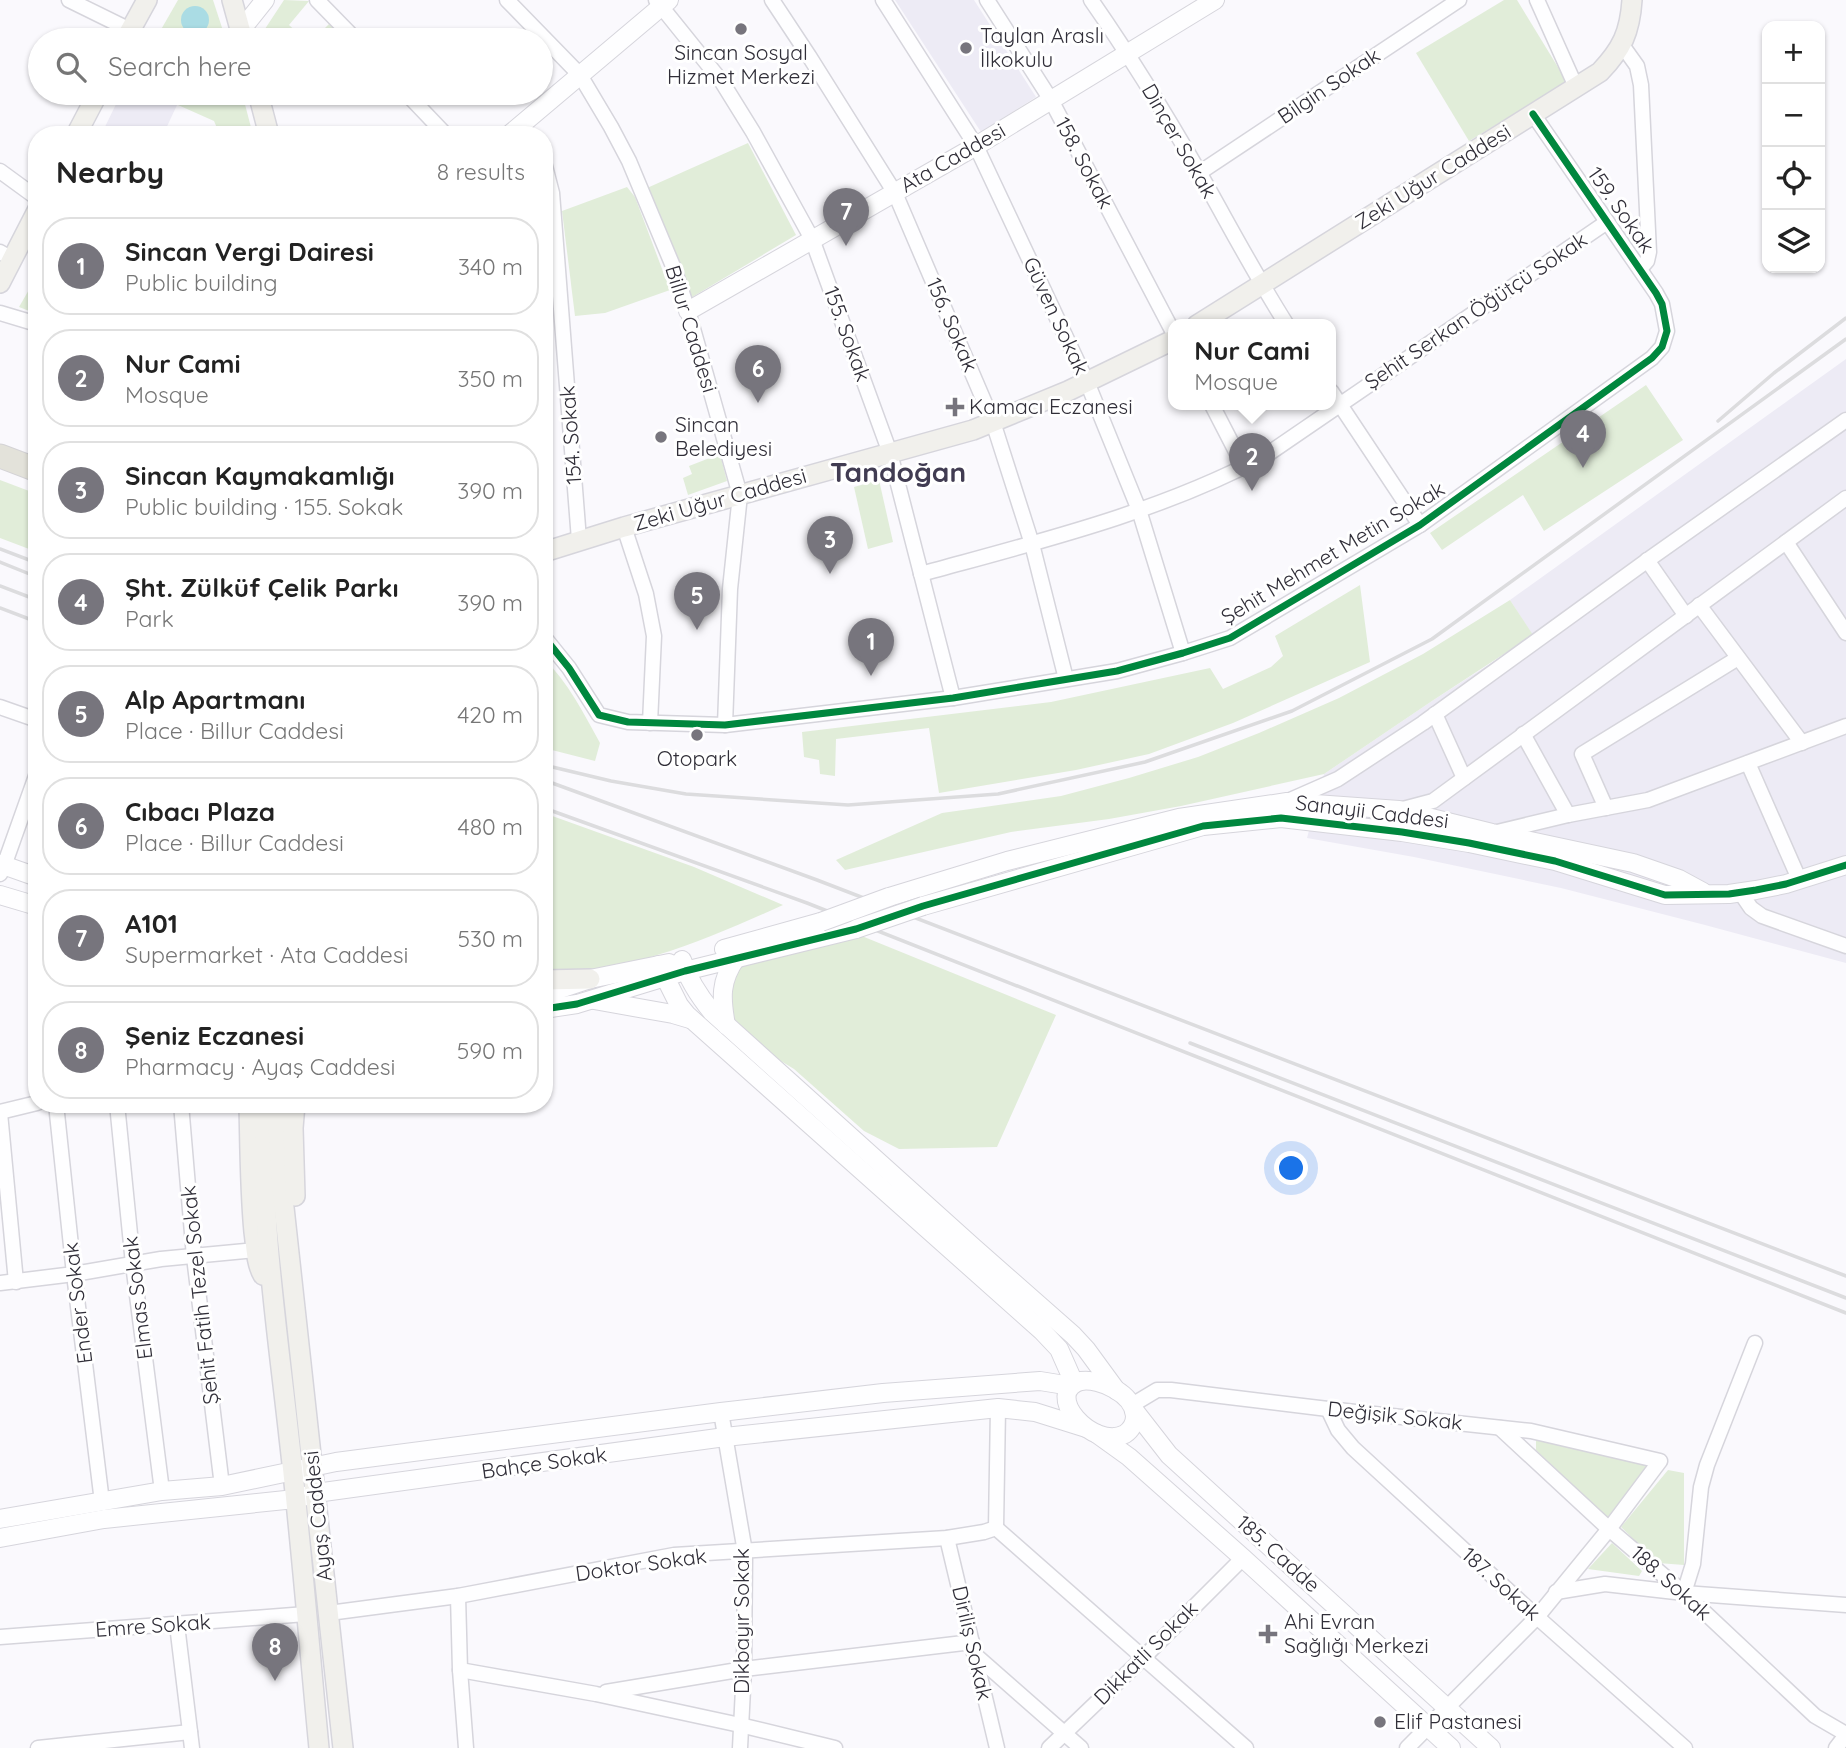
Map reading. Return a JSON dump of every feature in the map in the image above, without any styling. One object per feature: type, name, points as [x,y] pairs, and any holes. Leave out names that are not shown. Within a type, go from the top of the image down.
[{"type":"main road","points":[[131,28],[147,0]]},
{"type":"main road","name":"Zeki Uğur Caddesi","points":[[1207,319],[1600,72],[1612,60],[1628,33],[1632,0]]},
{"type":"main road","points":[[232,1],[240,28]]},
{"type":"main road","points":[[81,126],[92,105]]},
{"type":"main road","points":[[261,105],[267,126]]},
{"type":"main road","points":[[0,283],[6,255],[28,224]]},
{"type":"main road","name":"Zeki Uğur Caddesi","points":[[579,540],[973,430],[1087,382],[1168,342]]},
{"type":"main road","points":[[0,456],[28,467]]},
{"type":"main road","points":[[553,540],[579,540]]},
{"type":"main road","points":[[553,549],[579,540]]},
{"type":"main road","points":[[553,980],[590,979]]},
{"type":"main road","points":[[249,1113],[256,1250],[260,1272],[272,1287]]},
{"type":"main road","name":"Ayaş Caddesi","points":[[266,1113],[264,1159],[272,1287],[319,1748]]},
{"type":"main road","points":[[278,1113],[280,1167],[292,1284]]},
{"type":"main road","points":[[292,1284],[297,1260],[294,1113]]},
{"type":"main road","name":"Ayaş Caddesi","points":[[292,1284],[342,1748]]},
{"type":"street","points":[[69,0],[115,28]]},
{"type":"street","points":[[247,28],[265,0]]},
{"type":"street","points":[[317,0],[344,28]]},
{"type":"street","name":"Billur Caddesi","points":[[507,0],[534,28]]},
{"type":"street","name":"156. Sokak","points":[[772,0],[895,193],[993,422],[1032,544],[1066,679]]},
{"type":"street","name":"Güven Sokak","points":[[883,0],[976,146],[1087,382],[1139,510],[1183,653]]},
{"type":"street","name":"158. Sokak","points":[[987,0],[1051,100],[1168,322]]},
{"type":"street","name":"Dinçer Sokak","points":[[1091,0],[1128,54],[1283,319]]},
{"type":"street","name":"Ata Caddesi","points":[[688,311],[976,146],[1215,0]]},
{"type":"street","name":"Bilgin Sokak","points":[[1199,173],[1459,0]]},
{"type":"street","points":[[1537,0],[1576,87]]},
{"type":"street","points":[[553,99],[662,2]]},
{"type":"street","name":"155. Sokak","points":[[662,2],[722,82],[812,239],[890,453],[953,698]]},
{"type":"street","points":[[1622,45],[1637,66],[1641,79],[1649,252],[1647,261],[1640,269]]},
{"type":"street","name":"Billur Caddesi","points":[[553,47],[580,75],[629,161],[675,271],[740,495],[730,589],[725,725]]},
{"type":"street","points":[[417,105],[437,126]]},
{"type":"street","points":[[524,126],[547,105]]},
{"type":"street","name":"159. Sokak","points":[[1533,114],[1662,304],[1667,331]]},
{"type":"street","points":[[0,171],[28,191]]},
{"type":"street","name":"154. Sokak","points":[[553,205],[579,540]]},
{"type":"street","name":"Şehit Serkan Öğütçü Sokak","points":[[1336,406],[1607,222]]},
{"type":"street","points":[[0,313],[28,321]]},
{"type":"street","name":"Şehit Mehmet Metin Sokak","points":[[553,648],[599,715],[628,722],[725,725],[953,698],[1117,671],[1183,653],[1230,638],[1420,525],[1651,358],[1662,347],[1667,331]]},
{"type":"street","points":[[1336,399],[1420,525]]},
{"type":"street","points":[[1215,410],[1244,467]]},
{"type":"street","name":"Şehit Serkan Öğütçü Sokak","points":[[921,574],[1032,544],[1139,510],[1244,467],[1265,456],[1330,410]]},
{"type":"street","points":[[1287,802],[1338,779],[1435,713],[1846,420]]},
{"type":"street","points":[[1399,810],[1433,801],[1846,498]]},
{"type":"street","points":[[624,527],[646,594],[654,636],[650,723]]},
{"type":"street","points":[[1786,542],[1846,633]]},
{"type":"street","points":[[1647,560],[1685,615]]},
{"type":"street","points":[[1699,605],[1802,743]]},
{"type":"street","points":[[1606,808],[1582,754],[1738,658]]},
{"type":"street","points":[[0,707],[28,717]]},
{"type":"street","points":[[1435,713],[1464,778]]},
{"type":"street","points":[[1492,833],[1648,800],[1846,726]]},
{"type":"street","points":[[1523,734],[1568,815]]},
{"type":"street","points":[[1748,763],[1799,879]]},
{"type":"street","points":[[28,797],[2,868],[28,875]]},
{"type":"street","name":"Sanayii Caddesi","points":[[684,965],[821,922],[889,897],[1007,862],[1180,818],[1287,802],[1399,810],[1633,863],[1679,879],[1706,894]]},
{"type":"street","name":"Sanayii Caddesi","points":[[684,965],[736,958],[856,929],[923,906],[1203,826],[1281,818],[1469,843],[1555,861],[1665,895],[1740,892],[1786,884],[1846,865]]},
{"type":"street","points":[[1740,892],[1751,908],[1762,916],[1846,946]]},
{"type":"street","points":[[0,895],[28,903]]},
{"type":"street","points":[[726,1025],[722,998],[724,981],[736,958]]},
{"type":"street","points":[[553,1008],[591,1000],[662,971],[684,965],[701,998],[712,1012],[1073,1335],[1133,1408],[1135,1419],[1126,1434],[1107,1437],[1077,1421],[1069,1409],[1067,1393],[1072,1384],[1059,1349],[691,1019],[679,1005],[662,971]]},
{"type":"street","points":[[553,989],[590,979],[662,971]]},
{"type":"street","points":[[591,1000],[691,1019]]},
{"type":"street","points":[[16,1282],[0,1113],[28,1105]]},
{"type":"street","name":"Ender Sokak","points":[[57,1113],[102,1502]]},
{"type":"street","name":"Elmas Sokak","points":[[118,1113],[133,1264],[162,1492]]},
{"type":"street","name":"Şehit Fatih Tezel Sokak","points":[[182,1113],[194,1257],[222,1486]]},
{"type":"street","points":[[0,1283],[161,1259],[256,1250]]},
{"type":"street","points":[[1684,1593],[1693,1564],[1701,1487],[1707,1465],[1755,1343]]},
{"type":"street","name":"Bahçe Sokak","points":[[0,1519],[162,1492],[222,1486],[336,1462],[721,1412],[896,1392],[1040,1381],[1072,1384]]},
{"type":"street","points":[[1072,1384],[1093,1381],[1116,1390]]},
{"type":"street","name":"Değişik Sokak","points":[[1133,1408],[1157,1390],[1171,1390],[1531,1431],[1660,1461],[1609,1529]]},
{"type":"street","points":[[998,1408],[996,1528],[1246,1748]]},
{"type":"street","name":"Bahçe Sokak","points":[[0,1538],[104,1519],[295,1499],[316,1493],[725,1437],[998,1408],[1035,1412],[1092,1431]]},
{"type":"street","name":"185. Cadde","points":[[1133,1408],[1169,1455],[1491,1748]]},
{"type":"street","name":"187. Sokak","points":[[1328,1409],[1338,1430],[1353,1448],[1685,1748]]},
{"type":"street","name":"Dikbayır Sokak","points":[[721,1412],[745,1552],[740,1748]]},
{"type":"street","name":"188. Sokak","points":[[1500,1428],[1609,1529],[1684,1593],[1815,1716],[1846,1735]]},
{"type":"street","name":"185. Cadde","points":[[1092,1431],[1129,1457],[1451,1748]]},
{"type":"street","name":"Doktor Sokak","points":[[329,1613],[458,1596],[674,1555],[947,1538],[996,1528]]},
{"type":"street","points":[[1407,1748],[1537,1617],[1609,1529]]},
{"type":"street","name":"Diriliş Sokak","points":[[947,1538],[997,1748]]},
{"type":"street","name":"Dikkatli Sokak","points":[[1049,1748],[1243,1558]]},
{"type":"street","points":[[1556,1592],[1605,1584],[1684,1593],[1846,1605]]},
{"type":"street","points":[[458,1596],[466,1748]]},
{"type":"street","name":"Emre Sokak","points":[[0,1637],[306,1614]]},
{"type":"street","points":[[177,1625],[192,1748]]},
{"type":"street","points":[[596,1694],[744,1669],[973,1648],[1080,1748]]},
{"type":"street","points":[[460,1670],[596,1694],[835,1748]]},
{"type":"street","points":[[38,1748],[190,1732]]},
{"type":"street","points":[[1836,1748],[1846,1735]]},
{"type":"shaded area","name":"Taylan Araslı İlkokulu","points":[[895,0],[974,0],[1036,97],[981,132]]},
{"type":"shaded area","points":[[116,105],[177,105],[167,126],[105,126]]},
{"type":"shaded area","points":[[1846,359],[1846,963],[1561,888],[1307,838],[1324,774],[1533,636],[1510,600]]},
{"type":"green space","points":[[178,0],[213,0],[222,28],[162,28]]},
{"type":"green space","points":[[284,0],[309,1],[289,25],[292,28],[266,28]]},
{"type":"green space","points":[[1504,0],[1517,0],[1567,82],[1469,141],[1416,53]]},
{"type":"green space","points":[[178,105],[245,105],[251,126],[216,126],[214,121]]},
{"type":"green space","points":[[748,143],[796,235],[689,299],[647,188]]},
{"type":"green space","points":[[627,187],[635,197],[670,290],[605,313],[575,316],[562,211]]},
{"type":"green space","points":[[28,291],[28,310],[19,307]]},
{"type":"green space","points":[[1646,385],[1683,440],[1544,531],[1523,495],[1442,550],[1430,533]]},
{"type":"green space","points":[[720,454],[727,481],[688,495],[683,478],[692,474],[689,466]]},
{"type":"green space","points":[[0,480],[28,491],[28,549],[0,538]]},
{"type":"green space","points":[[879,480],[893,542],[868,549],[854,487]]},
{"type":"green space","points":[[1360,585],[1370,662],[1233,723],[1149,754],[1076,770],[939,793],[929,728],[836,739],[835,776],[820,774],[819,760],[804,757],[802,732],[1051,702],[1210,668],[1223,689],[1271,667],[1283,656],[1275,636]]},
{"type":"green space","points":[[1510,600],[1533,635],[1324,774],[1181,806],[1011,832],[845,870],[836,860],[942,813],[1061,796],[1198,757],[1339,698],[1423,654]]},
{"type":"green space","points":[[553,668],[582,710],[600,743],[595,761],[553,750]]},
{"type":"green space","points":[[553,816],[694,867],[783,905],[666,952],[606,968],[553,973]]},
{"type":"green space","points":[[847,930],[1056,1015],[997,1147],[899,1149],[864,1131],[794,1069],[753,1044],[733,1019],[725,996],[732,967]]},
{"type":"green space","points":[[1536,1440],[1650,1466],[1607,1518],[1536,1450]]},
{"type":"green space","points":[[1668,1470],[1684,1473],[1684,1565],[1658,1563],[1621,1527]]},
{"type":"green space","points":[[1612,1543],[1642,1571],[1639,1576],[1588,1569]]},
{"type":"water","points":[[190,7],[200,7],[208,15],[206,28],[184,28],[182,25],[182,15]]},
{"type":"railway","points":[[1718,421],[1774,373],[1846,318]]},
{"type":"railway","points":[[553,767],[686,794],[848,805],[998,794],[1145,762],[1292,711],[1432,639],[1846,339]]},
{"type":"railway","points":[[0,549],[28,560]]},
{"type":"railway","points":[[0,562],[28,573]]},
{"type":"railway","points":[[0,586],[28,597]]},
{"type":"railway","points":[[0,608],[28,619]]},
{"type":"railway","points":[[553,783],[817,880],[1846,1276]]},
{"type":"railway","points":[[553,811],[807,903],[1846,1313]]},
{"type":"railway","points":[[1190,1043],[1846,1298]]},
{"type":"cycle path","points":[[553,648],[599,715],[628,722],[725,725],[953,698],[1117,671],[1230,638],[1420,525],[1652,358],[1662,347],[1667,331],[1662,304],[1656,293],[1533,114]]},
{"type":"cycle path","points":[[553,1008],[577,1004],[685,971],[856,929],[923,906],[1203,826],[1281,818],[1402,832],[1555,861],[1665,895],[1729,894],[1756,890],[1786,884],[1846,865]]},
{"type":"place","name":"Sincan Sosyal Hizmet Merkezi","points":[[741,29]]},
{"type":"place","name":"Taylan Araslı İlkokulu","points":[[966,48]]},
{"type":"place","name":"A101","points":[[846,246]]},
{"type":"place","name":"Cıbacı Plaza","points":[[758,403]]},
{"type":"place","name":"Kamacı Eczanesi","points":[[955,407]]},
{"type":"place","name":"Sincan Belediyesi","points":[[661,437]]},
{"type":"place","name":"Şht. Zülküf Çelik Parkı","points":[[1583,468]]},
{"type":"place","name":"Nur Cami","points":[[1252,491]]},
{"type":"place","name":"Sincan Kaymakamlığı","points":[[830,574]]},
{"type":"place","name":"Alp Apartmanı","points":[[697,630]]},
{"type":"place","name":"Sincan Vergi Dairesi","points":[[871,676]]},
{"type":"place","name":"Otopark","points":[[697,735]]},
{"type":"place","name":"Ahi Evran Sağlığı Merkezi","points":[[1268,1634]]},
{"type":"place","name":"Şeniz Eczanesi","points":[[275,1681]]},
{"type":"place","name":"Elif Pastanesi","points":[[1380,1722]]},
{"type":"district","name":"Tandoğan","points":[[898,472]]}]
